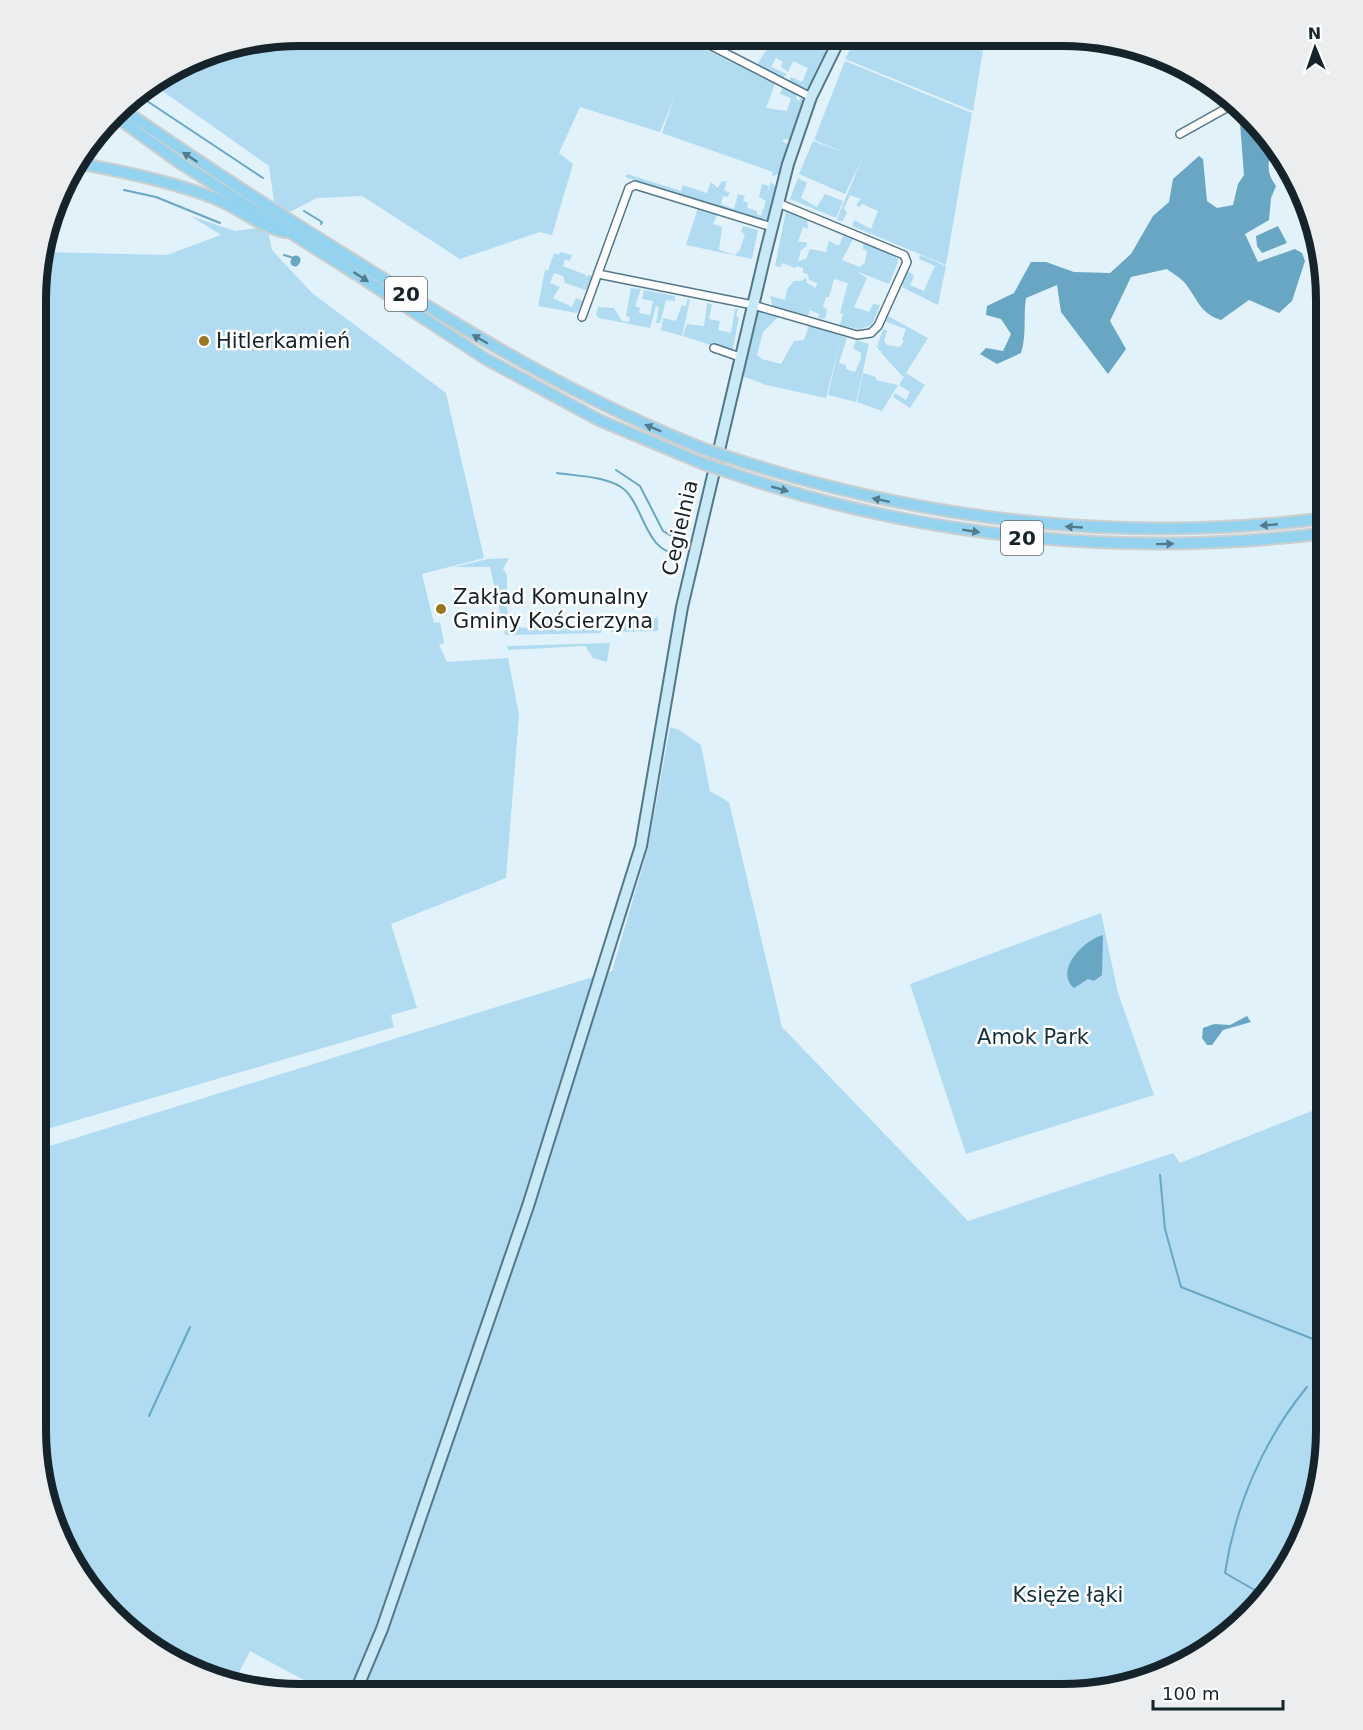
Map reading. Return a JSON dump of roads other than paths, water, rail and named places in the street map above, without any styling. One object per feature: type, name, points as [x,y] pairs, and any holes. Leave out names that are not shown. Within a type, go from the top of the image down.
[{"type":"main road","name":"20","points":[[129,113],[311,235],[478,338],[619,413],[707,450],[867,497],[957,514],[1022,523],[1101,529],[1191,529],[1316,519]]},
{"type":"main road","name":"20","points":[[121,121],[180,163],[294,234],[454,340],[599,420],[704,464],[803,496],[882,515],[967,531],[1035,539],[1102,544],[1193,544],[1316,534]]},
{"type":"main road","points":[[86,165],[156,180],[201,194],[232,206],[270,228],[294,234]]},
{"type":"street","points":[[712,46],[811,97]]},
{"type":"street","name":"Cegielnia","points":[[359,1684],[382,1629],[528,1206],[641,846],[682,607],[740,357],[788,164],[811,97],[836,46]]},
{"type":"street","points":[[1180,134],[1227,108]]},
{"type":"street","points":[[582,317],[629,188],[635,184],[772,228]]},
{"type":"street","points":[[598,274],[753,305],[857,335],[871,333],[878,326],[907,262],[904,255],[778,203]]},
{"type":"street","points":[[714,348],[740,357]]},
{"type":"waterway","points":[[145,100],[263,178]]},
{"type":"waterway","points":[[124,190],[156,197],[220,223]]},
{"type":"waterway","points":[[304,211],[322,222],[321,224]]},
{"type":"waterway","points":[[284,255],[297,259]]},
{"type":"waterway","points":[[616,470],[640,486],[663,531],[682,542]]},
{"type":"waterway","points":[[557,473],[598,479],[621,487],[629,494],[659,546],[668,552],[680,553]]},
{"type":"waterway","points":[[1160,1175],[1165,1229],[1181,1287],[1313,1339],[1316,1342]]},
{"type":"waterway","points":[[149,1416],[190,1327]]},
{"type":"waterway","points":[[1257,1592],[1225,1573],[1236,1523],[1244,1498],[1265,1451],[1277,1429],[1307,1387]]},
{"type":"place","name":"Hitlerkamień","points":[[204,341]]},
{"type":"place","name":"Zakład Komunalny Gminy Kościerzyna","points":[[441,609]]},
{"type":"park label","name":"Amok Park","points":[[1033,1037]]},
{"type":"park label","name":"Księże łąki","points":[[1068,1595]]}]
